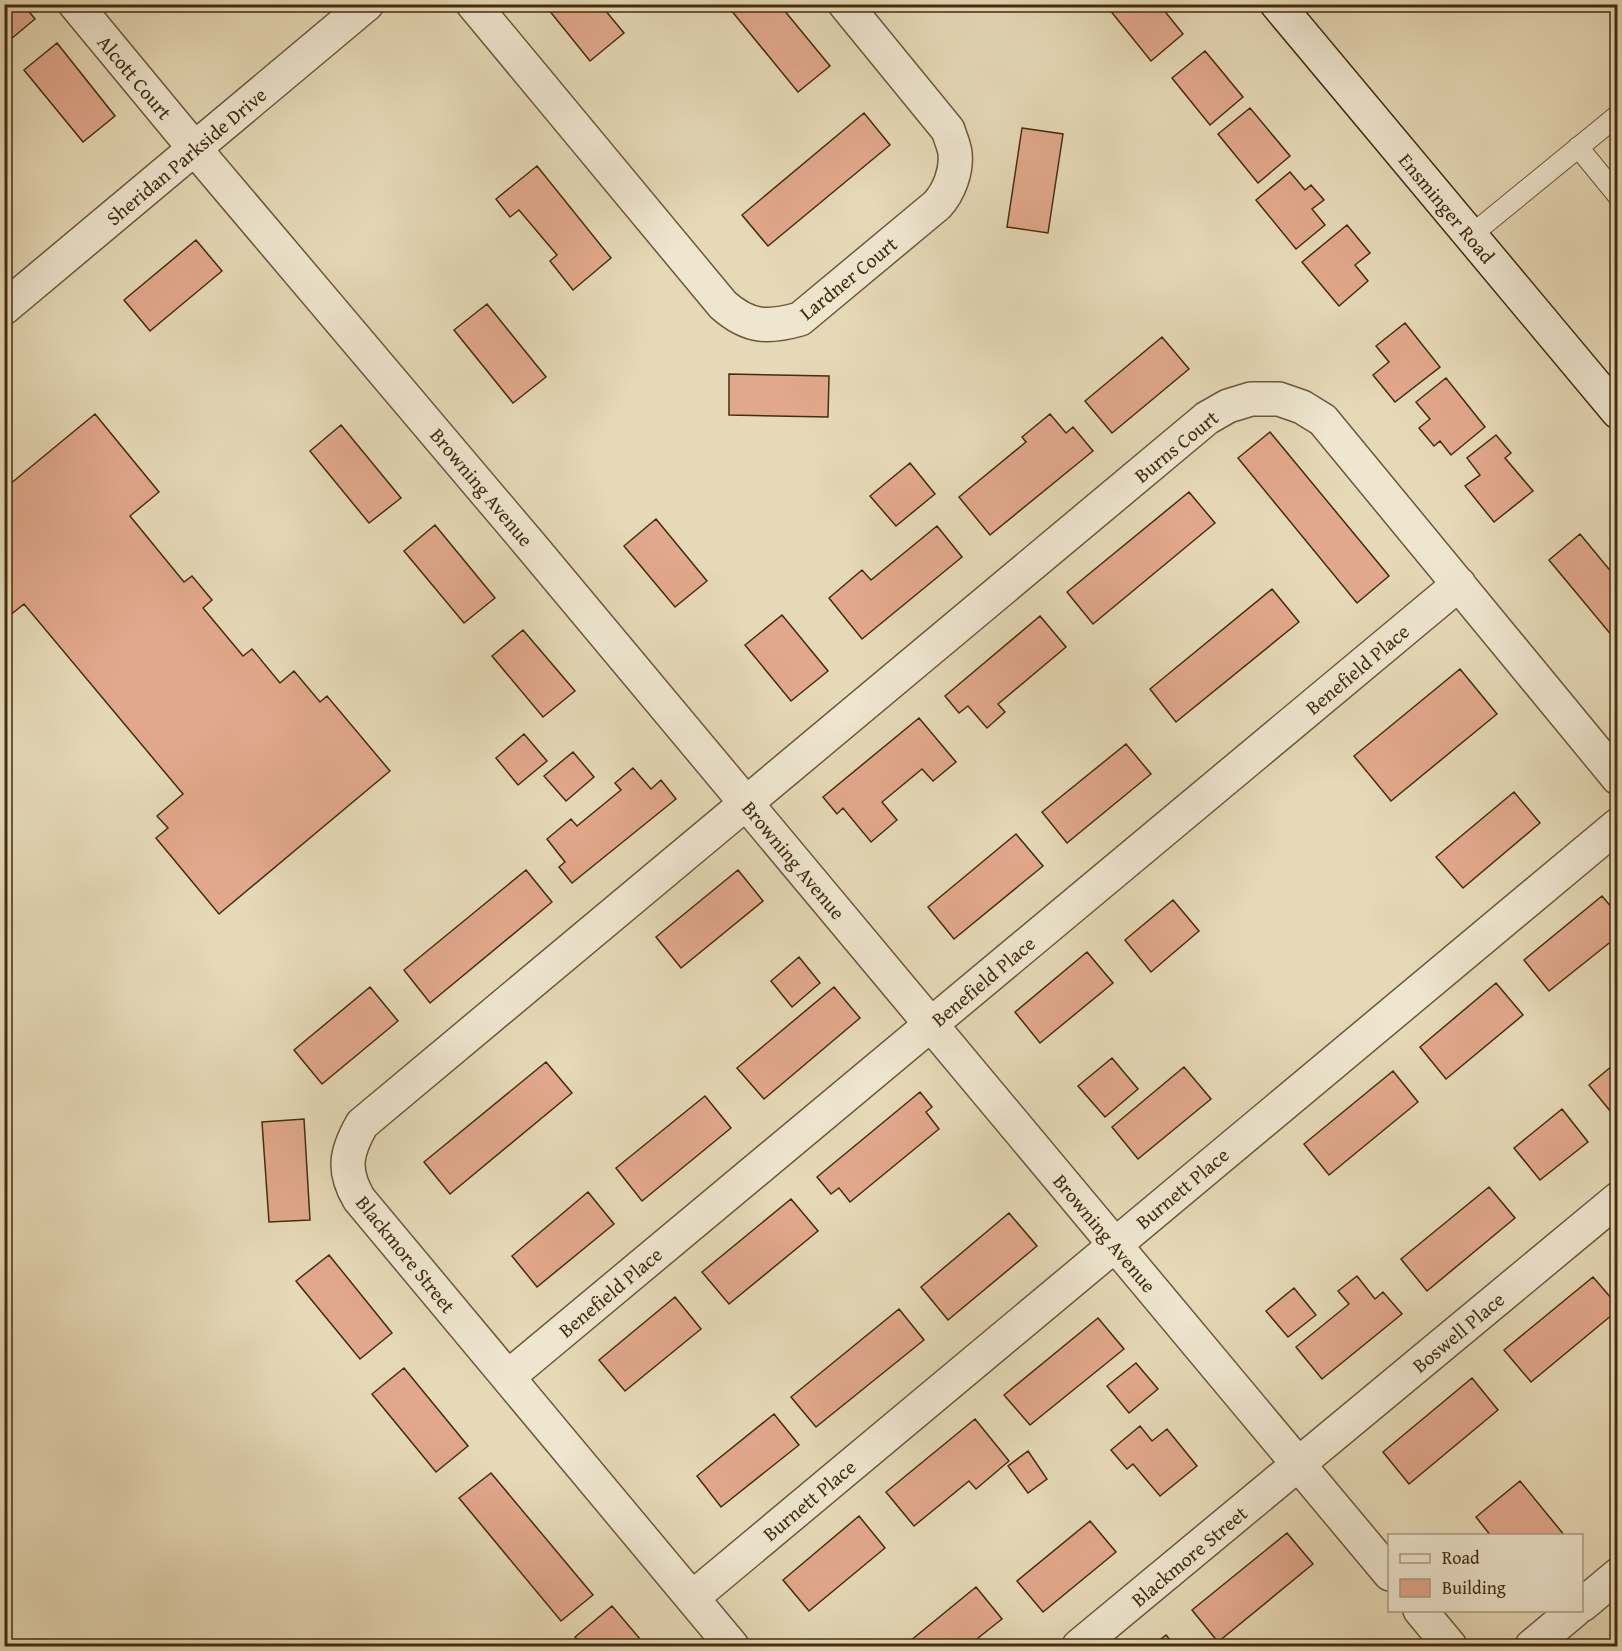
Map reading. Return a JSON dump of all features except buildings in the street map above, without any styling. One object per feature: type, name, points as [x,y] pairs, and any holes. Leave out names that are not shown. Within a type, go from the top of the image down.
[{"type":"street","name":"Alcott Court","points":[[75,4],[195,149]]},
{"type":"street","name":"Sheridan Parkside Drive","points":[[4,308],[367,4]]},
{"type":"street","name":"Lardner Court","points":[[473,4],[723,305],[733,314],[756,324],[778,325],[800,319],[937,206],[944,198],[953,178],[955,153],[948,130],[845,4]]},
{"type":"street","name":"Ensminger Road","points":[[1276,4],[1617,412]]},
{"type":"street","name":"Browning Avenue","points":[[195,149],[532,547],[1388,1573]]},
{"type":"street","name":"Burns Court","points":[[746,803],[1207,418],[1228,406],[1251,399],[1279,399],[1302,406],[1323,420],[1617,778]]},
{"type":"street","name":"Benefield Place","points":[[508,1377],[1459,584]]},
{"type":"street","name":"Blackmore Street","points":[[732,1647],[359,1199],[353,1188],[348,1167],[351,1144],[362,1124],[746,803]]},
{"type":"street","name":"Burnett Place","points":[[692,1598],[1617,825]]},
{"type":"street","name":"Boswell Place","points":[[1299,1465],[1617,1199]]},
{"type":"street","name":"Blackmore Street","points":[[1080,1647],[1299,1465]]},
{"type":"street","points":[[1583,1603],[1617,1575]]},
{"type":"street","points":[[1421,1612],[1450,1647]]},
{"type":"street","points":[[1532,1647],[1574,1612]]},
{"type":"lane","points":[[1470,236],[1617,115]]},
{"type":"lane","points":[[1578,147],[1617,196]]}]
